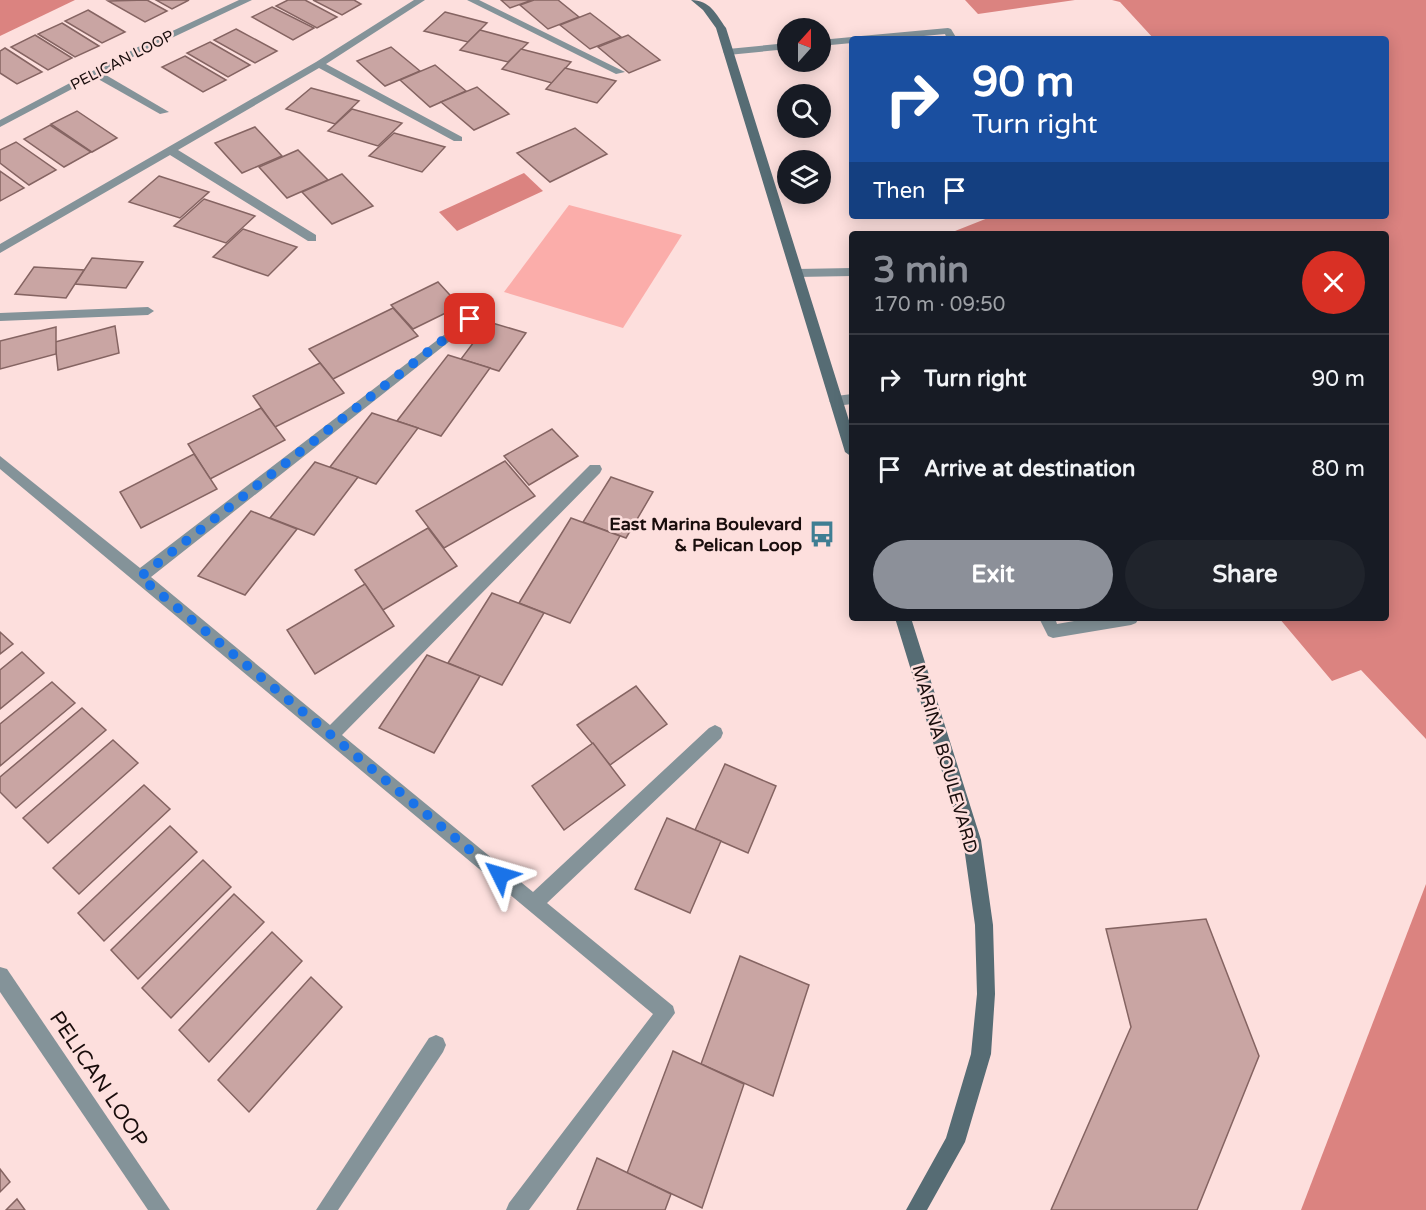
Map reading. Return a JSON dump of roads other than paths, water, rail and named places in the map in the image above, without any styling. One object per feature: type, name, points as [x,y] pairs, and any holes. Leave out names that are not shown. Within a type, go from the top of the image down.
[{"type":"street","name":"PELICAN LOOP","points":[[0,124],[95,73],[247,0]]},
{"type":"street","points":[[0,249],[319,64],[420,0]]},
{"type":"street","points":[[472,0],[620,72]]},
{"type":"street","points":[[696,0],[706,8],[720,28],[849,442]]},
{"type":"street","points":[[894,36],[948,31],[950,36]]},
{"type":"street","points":[[831,42],[849,40]]},
{"type":"street","points":[[728,52],[777,47]]},
{"type":"street","points":[[319,64],[458,139]]},
{"type":"street","points":[[95,73],[164,112]]},
{"type":"street","points":[[170,150],[312,238]]},
{"type":"street","points":[[797,273],[849,272]]},
{"type":"street","points":[[0,317],[148,311]]},
{"type":"street","points":[[140,577],[470,319]]},
{"type":"street","points":[[836,401],[849,399]]},
{"type":"street","points":[[0,461],[666,1013],[516,1210]]},
{"type":"street","points":[[331,735],[595,469]]},
{"type":"street","name":"MARINA BOULEVARD","points":[[904,621],[972,840],[984,926],[986,994],[981,1054],[955,1142],[916,1210]]},
{"type":"street","points":[[1048,621],[1053,631],[1113,621]]},
{"type":"street","points":[[534,903],[715,733]]},
{"type":"street","name":"PELICAN LOOP","points":[[0,976],[160,1210]]},
{"type":"street","points":[[326,1210],[436,1045]]},
{"type":"place","name":"East Marina Boulevard & Pelican Loop","points":[[822,534]]}]
